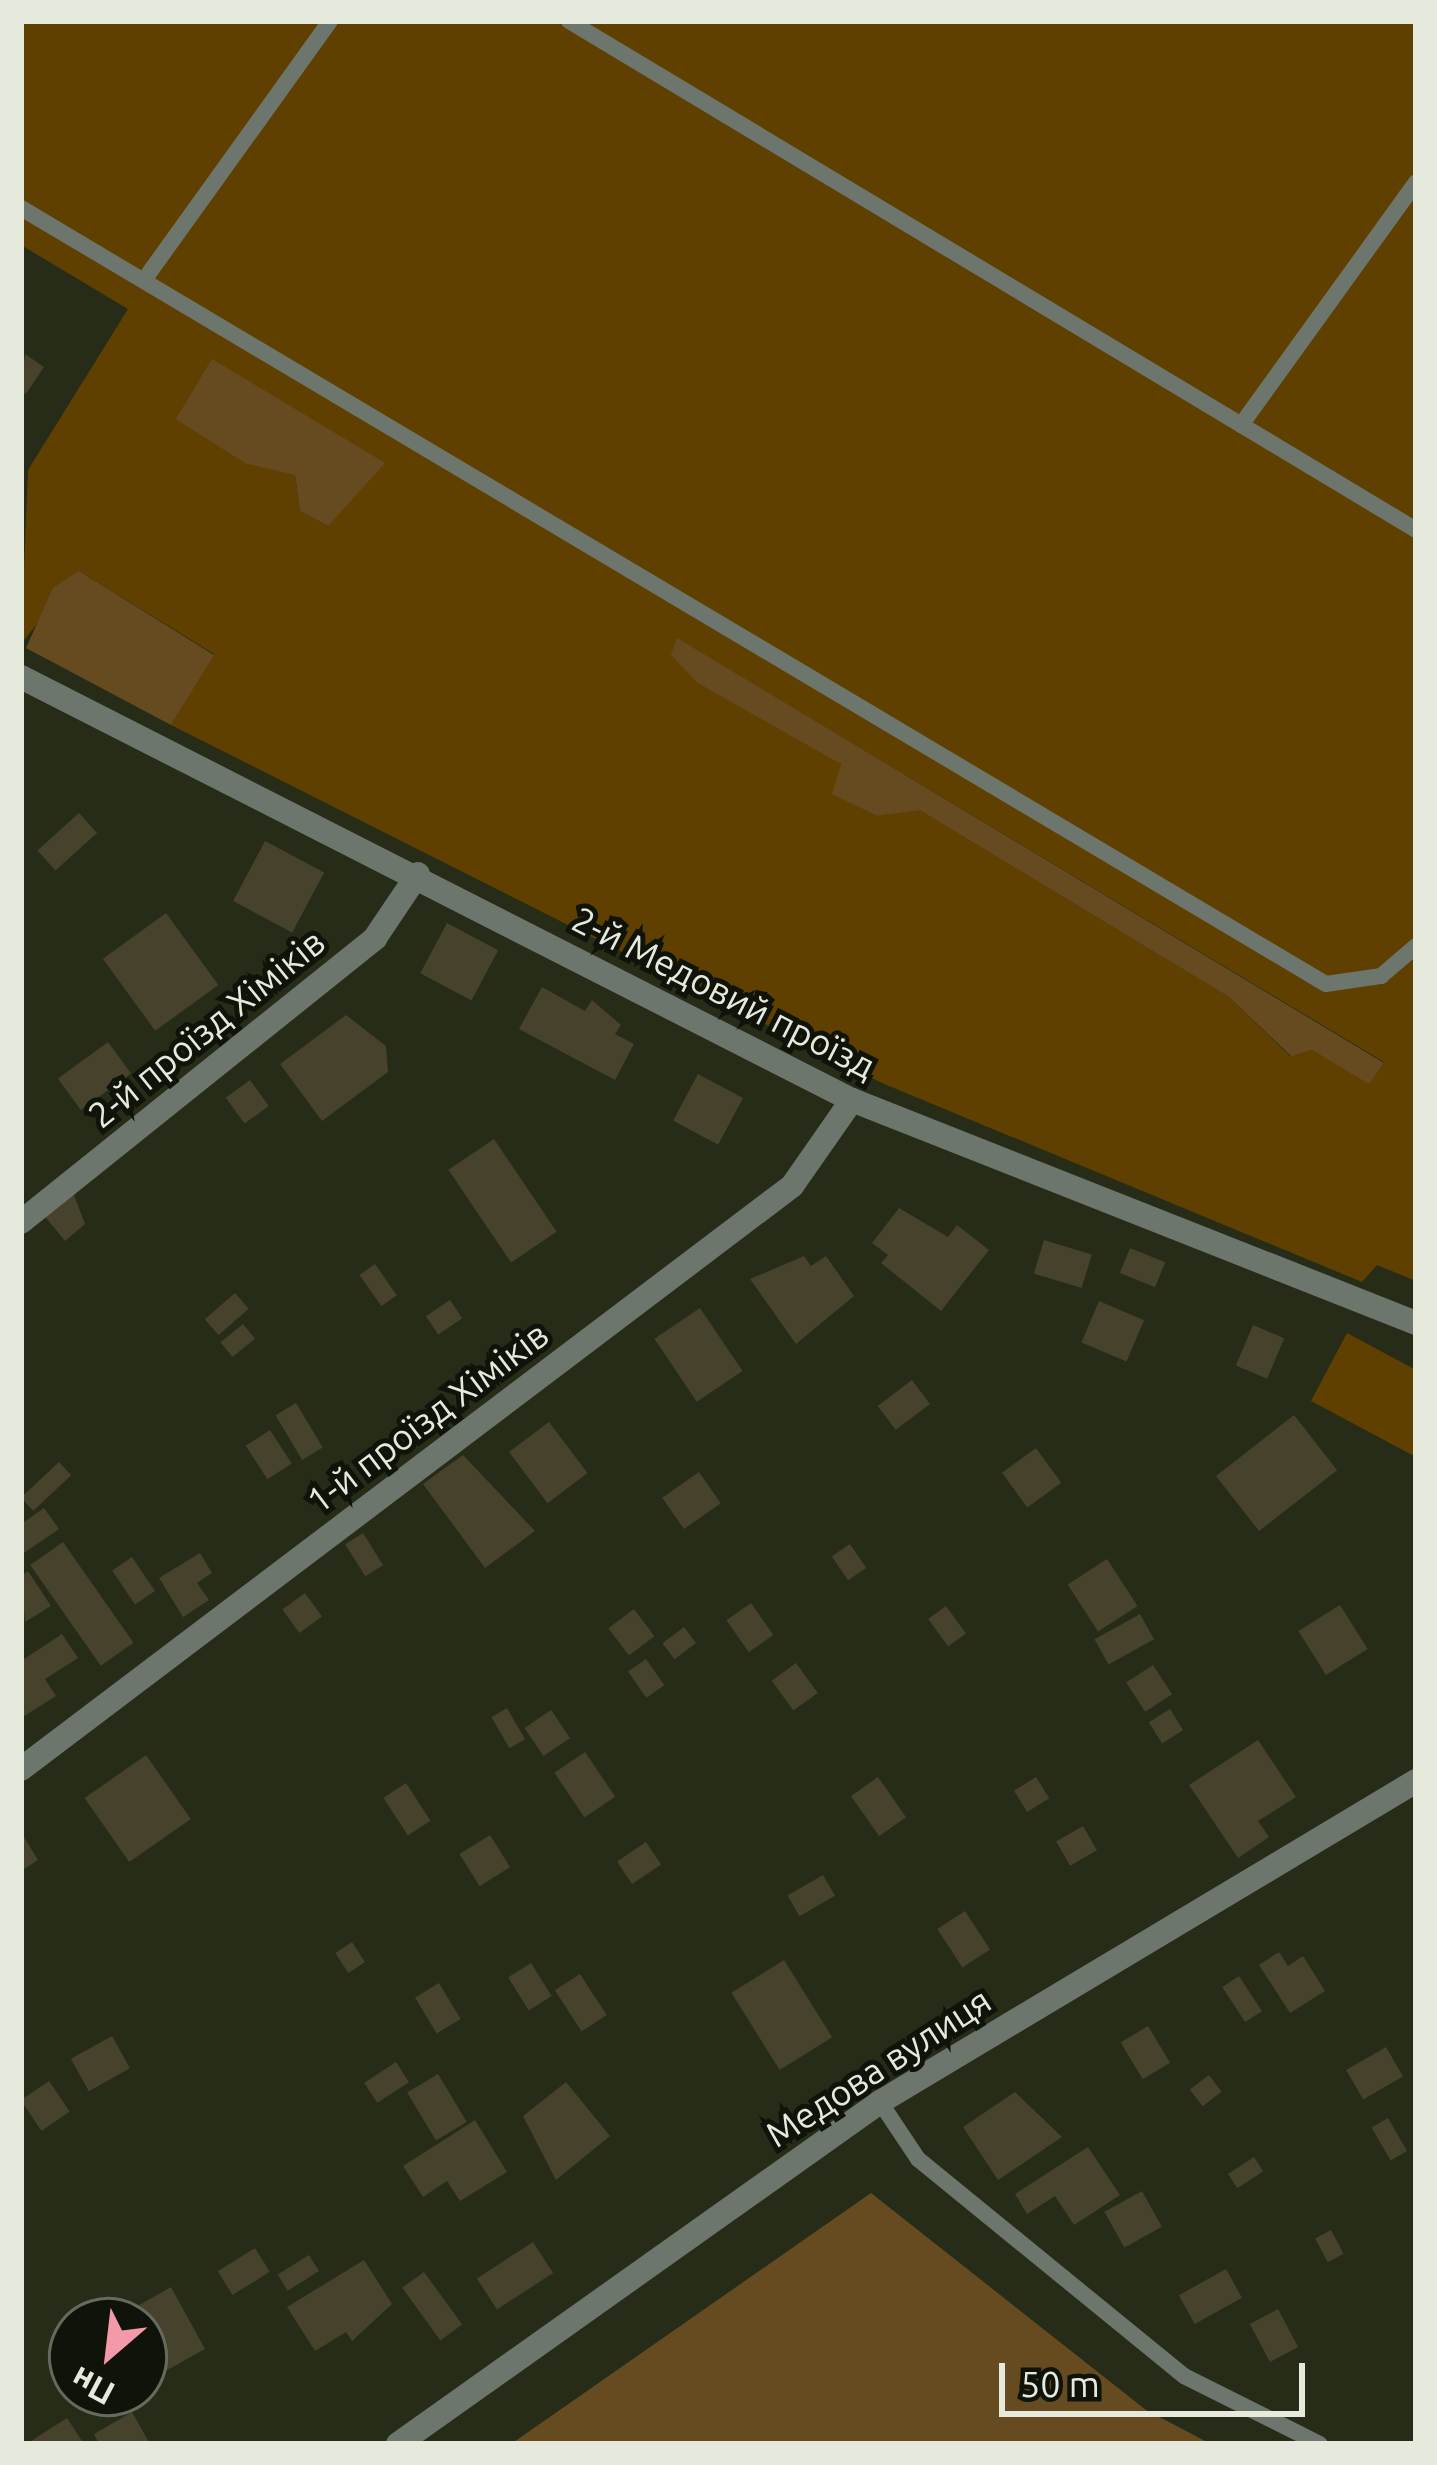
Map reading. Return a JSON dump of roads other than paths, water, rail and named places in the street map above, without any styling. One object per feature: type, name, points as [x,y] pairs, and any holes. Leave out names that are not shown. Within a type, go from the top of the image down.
[{"type":"street","name":"2-й Медовий проїзд","points":[[21,677],[418,874],[852,1100],[1416,1323]]},
{"type":"street","name":"2-й проїзд Хіміків","points":[[21,1222],[375,938],[418,874]]},
{"type":"street","name":"1-й проїзд Хіміків","points":[[21,1769],[792,1186],[852,1100]]},
{"type":"street","name":"Медова вулиця","points":[[398,2444],[880,2102],[1416,1781]]},
{"type":"lane","points":[[144,280],[330,21]]},
{"type":"lane","points":[[569,21],[1416,530]]},
{"type":"lane","points":[[1241,425],[1416,182]]},
{"type":"lane","points":[[21,208],[1326,984],[1382,976],[1416,946]]},
{"type":"lane","points":[[880,2102],[918,2158],[1184,2376],[1320,2444]]}]
